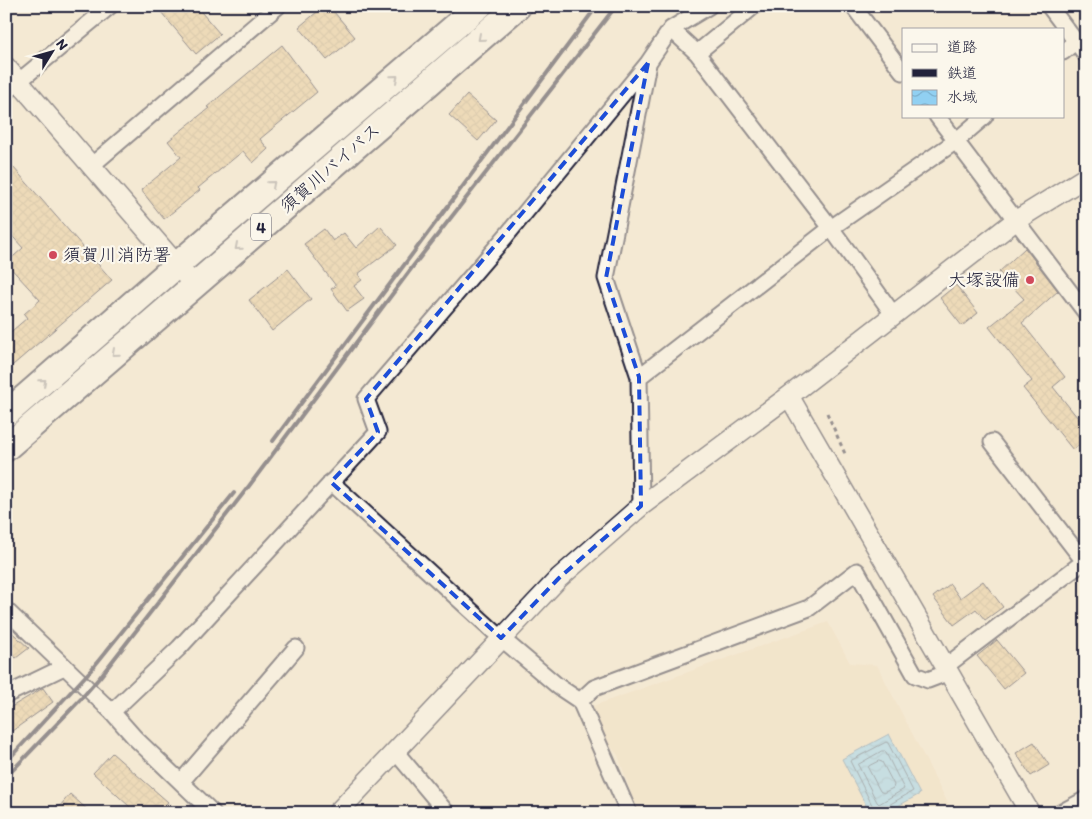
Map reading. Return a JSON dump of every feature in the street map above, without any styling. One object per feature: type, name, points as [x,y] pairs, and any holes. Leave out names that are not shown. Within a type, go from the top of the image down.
[{"type":"highway","name":"須賀川バイパス","points":[[6,414],[479,6]]},
{"type":"highway","name":"須賀川バイパス","points":[[6,448],[518,6]]},
{"type":"street","points":[[12,87],[110,6]]},
{"type":"street","points":[[92,166],[278,6]]},
{"type":"street","points":[[112,712],[179,648],[378,432],[366,399],[506,236],[648,63],[671,28],[709,6]]},
{"type":"street","points":[[697,53],[754,6]]},
{"type":"street","points":[[853,6],[902,71]]},
{"type":"street","points":[[1049,6],[1086,55]]},
{"type":"street","points":[[671,28],[697,53],[831,228],[893,314]]},
{"type":"street","points":[[1064,51],[1076,42]]},
{"type":"street","points":[[641,506],[639,377],[606,278],[648,63]]},
{"type":"street","points":[[6,67],[12,87],[92,166],[194,285]]},
{"type":"street","points":[[939,118],[1086,313]]},
{"type":"street","points":[[639,377],[831,228],[956,141],[983,118]]},
{"type":"street","points":[[336,813],[559,578],[641,506],[789,396],[1015,221],[1086,177]]},
{"type":"street","points":[[789,396],[1030,813]]},
{"type":"street","points":[[580,701],[594,688],[809,608],[857,570],[916,675],[928,680],[947,669],[1085,562],[992,442]]},
{"type":"street","points":[[331,482],[501,638],[558,687],[580,701],[628,813]]},
{"type":"street","points":[[6,610],[213,813]]},
{"type":"street","points":[[181,782],[296,648]]},
{"type":"street","points":[[6,695],[64,668]]},
{"type":"street","points":[[395,751],[447,813]]},
{"type":"street","points":[[1060,813],[1086,799]]},
{"type":"path","points":[[827,413],[847,458]]},
{"type":"highlighted area","points":[[648,63],[606,278],[639,377],[641,506],[559,578],[501,638],[331,482],[378,432],[366,399]]},
{"type":"shaded area","points":[[828,622],[850,663],[877,665],[953,813],[638,813],[618,755],[579,711]]},
{"type":"water","points":[[889,734],[920,794],[885,813],[870,813],[842,759]]},
{"type":"building","points":[[156,6],[196,6],[220,34],[196,54]]},
{"type":"building","points":[[324,6],[329,6],[355,37],[327,60],[299,27]]},
{"type":"building","points":[[282,45],[317,92],[260,139],[268,149],[253,163],[243,151],[198,188],[200,190],[164,219],[141,190],[181,157],[168,141]]},
{"type":"building","points":[[467,95],[496,120],[478,141],[449,115]]},
{"type":"building","name":"須賀川消防署","points":[[6,159],[112,280],[6,371],[6,336],[27,318],[24,314],[40,300],[6,263],[23,248],[6,229]]},
{"type":"building","points":[[380,226],[397,245],[358,274],[362,280],[354,286],[364,299],[347,311],[331,289],[336,286],[304,244],[324,229],[333,241],[344,233],[356,248]]},
{"type":"building","points":[[1025,248],[1058,291],[1022,323],[1065,377],[1053,387],[1086,428],[1086,439],[1073,450],[1023,388],[1032,381],[989,327],[1024,299],[999,272]]},
{"type":"building","points":[[288,269],[311,299],[272,331],[249,300]]},
{"type":"building","points":[[956,285],[978,313],[962,326],[940,298]]},
{"type":"building","points":[[983,581],[1003,607],[985,620],[976,609],[954,625],[933,597],[950,584],[960,598]]},
{"type":"building","points":[[6,627],[29,648],[16,658],[6,650]]},
{"type":"building","points":[[997,640],[1024,673],[1004,689],[977,656]]},
{"type":"building","points":[[43,688],[53,702],[12,731],[6,723],[6,710]]},
{"type":"building","points":[[1034,742],[1049,765],[1031,776],[1016,753]]},
{"type":"building","points":[[112,753],[168,802],[159,813],[125,813],[130,807],[93,773]]},
{"type":"building","points":[[70,794],[91,813],[54,813]]},
{"type":"railway","points":[[273,441],[597,6]]},
{"type":"railway","points":[[6,777],[100,677],[249,486],[414,265],[616,6]]},
{"type":"railway","points":[[6,762],[91,670],[234,493]]},
{"type":"place","name":"須賀川消防署","points":[[53,255]]},
{"type":"place","name":"大塚設備","points":[[1030,280]]}]
